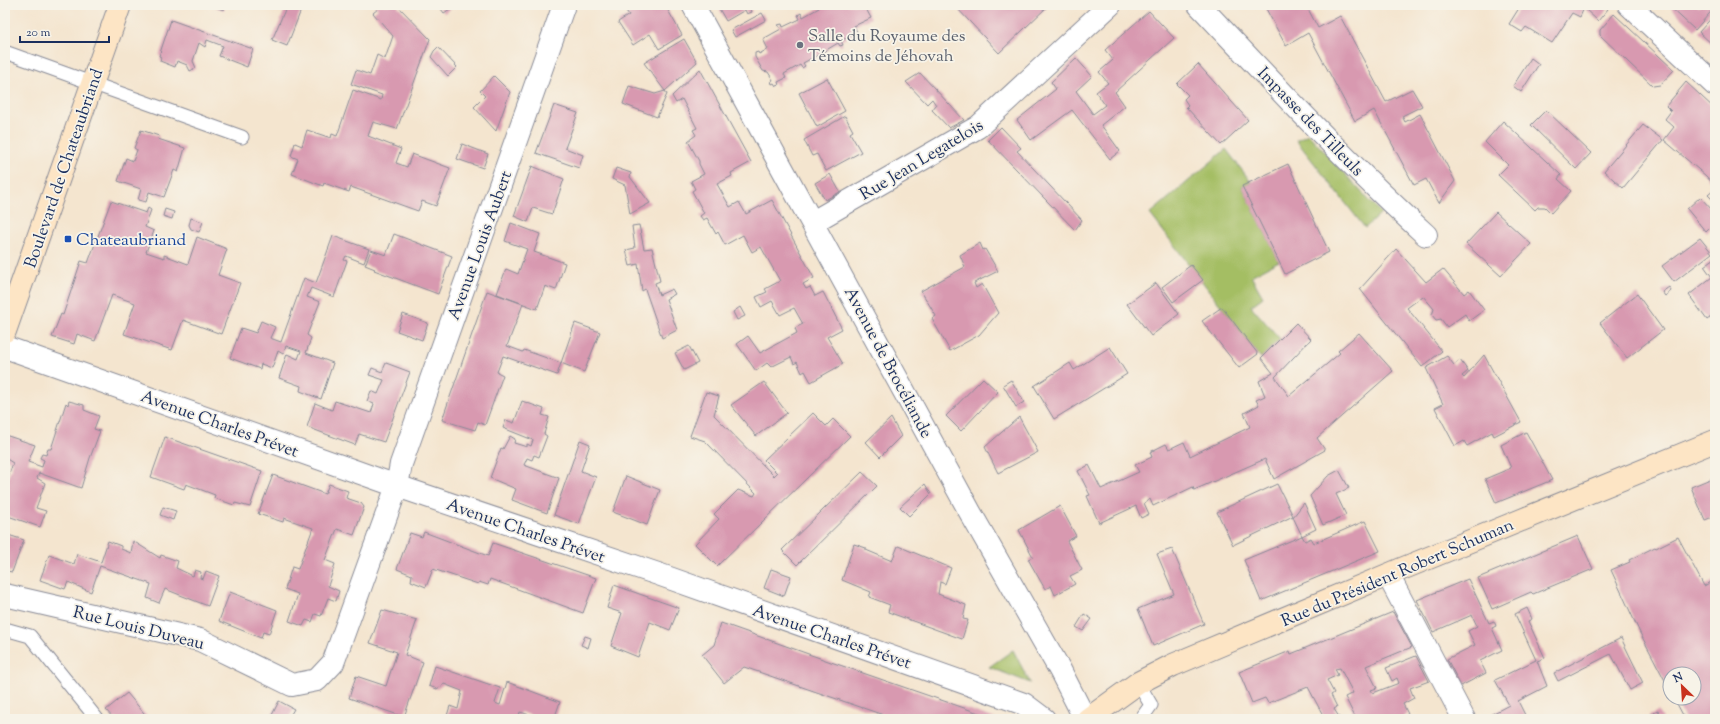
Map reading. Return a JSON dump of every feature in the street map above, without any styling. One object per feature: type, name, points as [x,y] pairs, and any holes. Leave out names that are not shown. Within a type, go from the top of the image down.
[{"type":"main road","name":"Boulevard de Chateaubriand","points":[[5,331],[120,5]]},
{"type":"main road","name":"Rue du Président Robert Schuman","points":[[1087,719],[1138,683],[1173,665],[1715,441]]},
{"type":"street","name":"Avenue Louis Aubert","points":[[397,486],[401,464],[564,5]]},
{"type":"street","name":"Avenue de Brocéliande","points":[[693,5],[813,222],[970,512],[1087,719]]},
{"type":"street","name":"Rue Jean Legatelois","points":[[813,222],[978,127],[1110,5]]},
{"type":"street","name":"Impasse des Tilleuls","points":[[1199,5],[1307,118],[1426,235]]},
{"type":"street","points":[[1629,5],[1715,85]]},
{"type":"street","name":"Avenue Charles Prévet","points":[[5,347],[397,486],[665,577],[1024,704],[1044,719]]},
{"type":"street","name":"Rue Louis Duveau","points":[[5,595],[200,640],[292,685],[317,680],[333,663],[397,486]]},
{"type":"street","points":[[1388,576],[1464,719]]},
{"type":"lane","points":[[5,52],[242,137]]},
{"type":"lane","points":[[5,629],[30,636],[97,719]]},
{"type":"lane","points":[[1138,683],[1151,705],[1142,719]]},
{"type":"green space","points":[[1308,134],[1381,213],[1365,228],[1296,140]]},
{"type":"green space","points":[[1226,149],[1251,182],[1242,186],[1279,261],[1251,276],[1263,297],[1251,306],[1280,339],[1261,358],[1150,214]]},
{"type":"green space","points":[[1013,650],[1030,683],[989,667]]},
{"type":"building","points":[[210,5],[225,5],[224,10]]},
{"type":"building","points":[[287,5],[303,5],[287,46],[272,40]]},
{"type":"building","points":[[374,5],[397,5],[430,39],[397,129],[373,122],[368,136],[401,149],[396,163],[407,167],[412,154],[450,168],[436,206],[422,201],[418,211],[351,187],[349,192],[324,183],[323,186],[292,174],[298,159],[291,156],[295,143],[302,146],[307,130],[331,138],[332,134],[337,136],[353,90],[381,100],[382,95],[351,84],[356,70],[370,75],[377,55],[385,59],[393,36],[373,13],[378,9]]},
{"type":"building","points":[[438,5],[456,5],[444,13]]},
{"type":"building","points":[[622,5],[665,5],[682,35],[659,49],[650,34],[633,45],[618,22],[629,15]]},
{"type":"building","points":[[717,5],[749,5],[752,12],[747,14],[745,10],[726,21]]},
{"type":"building","name":"Salle du Royaume des Témoins de Jéhovah","points":[[817,5],[864,5],[871,18],[854,26],[857,32],[841,41],[843,45],[840,46],[838,43],[823,52],[824,55],[821,56],[820,54],[803,63],[805,66],[802,68],[800,65],[784,74],[786,78],[778,82],[779,85],[776,86],[774,83],[772,84],[771,81],[773,80],[768,72],[763,71],[755,57],[755,53],[758,52],[759,54],[768,49],[763,39],[781,29],[778,25],[782,24],[783,27],[800,19],[798,15],[801,13],[803,17],[819,8]]},
{"type":"building","points":[[959,5],[1049,5],[999,53],[956,7]]},
{"type":"building","points":[[1264,5],[1306,5],[1318,28],[1340,16],[1386,102],[1412,89],[1422,106],[1402,116],[1405,122],[1420,114],[1455,181],[1439,203],[1426,179],[1414,185],[1374,110],[1355,121],[1308,33],[1286,46]]},
{"type":"building","points":[[1521,5],[1604,5],[1608,9],[1598,21],[1584,8],[1580,17],[1572,13],[1552,43],[1526,27],[1522,32],[1509,24]]},
{"type":"building","points":[[1668,5],[1696,5],[1698,7],[1700,5],[1715,5],[1715,7],[1695,30]]},
{"type":"building","points":[[1149,11],[1174,38],[1115,92],[1125,106],[1101,125],[1120,151],[1110,159],[1072,110],[1031,140],[1017,120],[1056,89],[1051,82],[1076,58],[1092,76],[1076,91],[1093,114],[1105,105],[1096,92],[1108,83],[1099,72],[1113,60],[1105,50]]},
{"type":"building","points":[[762,13],[766,20],[735,37],[731,30]]},
{"type":"building","points":[[1614,14],[1674,70],[1660,85],[1653,86],[1600,35],[1600,30]]},
{"type":"building","points":[[1715,14],[1715,47],[1699,32]]},
{"type":"building","points":[[171,20],[253,49],[247,67],[219,56],[223,46],[207,40],[205,47],[199,43],[193,61],[196,68],[190,71],[187,65],[177,61],[175,67],[160,61],[161,57],[159,56]]},
{"type":"building","points":[[684,39],[697,62],[665,91],[644,63]]},
{"type":"building","points":[[438,47],[457,67],[448,76],[431,57]]},
{"type":"building","points":[[1531,58],[1539,64],[1521,92],[1513,86]]},
{"type":"building","points":[[1198,64],[1248,120],[1221,145],[1186,107],[1188,105],[1184,99],[1188,95],[1177,84]]},
{"type":"building","points":[[700,69],[751,162],[731,173],[732,176],[717,184],[730,207],[739,202],[746,214],[772,200],[814,278],[803,284],[806,289],[810,287],[815,296],[823,292],[842,329],[827,337],[843,364],[811,382],[805,371],[802,373],[797,362],[794,364],[791,357],[771,367],[767,363],[756,371],[737,344],[748,336],[760,353],[797,333],[795,328],[803,324],[794,308],[780,315],[772,301],[761,307],[756,297],[767,292],[765,289],[780,281],[761,247],[752,252],[743,235],[725,245],[718,232],[716,234],[707,218],[703,220],[700,216],[704,213],[692,191],[695,189],[691,181],[704,174],[688,141],[696,135],[693,130],[697,128],[682,99],[676,103],[672,96]]},
{"type":"building","points":[[920,73],[964,120],[949,128],[932,110],[936,105],[932,99],[927,104],[906,82]]},
{"type":"building","points":[[494,76],[510,92],[496,131],[474,107],[485,96],[480,91]]},
{"type":"building","points":[[827,78],[845,111],[817,127],[799,93]]},
{"type":"building","points":[[1686,82],[1715,109],[1715,186],[1706,176],[1664,140],[1674,127],[1665,119],[1671,111],[1666,106]]},
{"type":"building","points":[[629,86],[655,94],[665,91],[667,94],[657,117],[623,104]]},
{"type":"building","points":[[554,105],[578,113],[565,148],[583,155],[579,168],[536,153]]},
{"type":"building","points":[[1546,110],[1591,153],[1576,169],[1531,125]]},
{"type":"building","points":[[845,116],[853,131],[850,133],[861,152],[826,171],[817,154],[812,156],[804,140]]},
{"type":"building","points":[[1503,121],[1561,175],[1558,179],[1571,191],[1551,213],[1545,207],[1538,207],[1535,210],[1498,175],[1508,165],[1485,142]]},
{"type":"building","points":[[1643,125],[1663,140],[1623,188],[1604,171]]},
{"type":"building","points":[[1001,127],[1021,148],[1017,151],[1082,220],[1075,230],[988,140]]},
{"type":"building","points":[[141,130],[159,136],[158,139],[185,148],[178,172],[174,170],[164,197],[149,192],[146,202],[138,200],[141,189],[118,181],[126,158],[133,161],[137,150],[134,148]]},
{"type":"building","points":[[462,144],[488,154],[483,168],[457,159]]},
{"type":"building","points":[[1288,164],[1329,252],[1285,274],[1242,186]]},
{"type":"building","points":[[532,166],[564,179],[552,214],[533,208],[528,222],[514,216]]},
{"type":"building","points":[[616,168],[631,173],[630,177],[650,203],[630,214],[625,185],[612,179]]},
{"type":"building","points":[[830,174],[840,192],[825,200],[815,183]]},
{"type":"building","points":[[1715,189],[1715,202],[1708,195]]},
{"type":"building","points":[[1700,197],[1715,213],[1715,223],[1706,232],[1687,209]]},
{"type":"building","points":[[111,201],[146,213],[148,208],[151,210],[145,227],[154,231],[146,252],[164,258],[164,255],[188,264],[197,237],[227,249],[218,275],[240,283],[221,334],[183,320],[172,350],[124,334],[135,303],[112,295],[95,341],[77,334],[74,344],[52,337],[61,314],[63,315],[81,261],[88,263]]},
{"type":"building","points":[[165,209],[174,212],[172,219],[163,216]]},
{"type":"building","points":[[1496,212],[1531,244],[1501,276],[1466,244]]},
{"type":"building","points":[[191,218],[203,222],[199,232],[191,229],[189,225]]},
{"type":"building","points":[[511,223],[540,234],[534,252],[565,263],[556,290],[545,286],[537,309],[497,294],[506,269],[518,274],[527,249],[505,241]]},
{"type":"building","points":[[639,225],[644,249],[652,248],[660,281],[655,283],[659,295],[672,289],[675,294],[666,299],[677,330],[662,338],[645,289],[642,291],[638,264],[630,266],[626,250],[635,248],[632,226]]},
{"type":"building","points":[[394,234],[452,256],[438,294],[374,270],[375,269],[365,265],[371,250],[386,255]]},
{"type":"building","points":[[333,236],[369,249],[364,263],[346,256],[344,260],[347,261],[334,297],[311,288],[307,297],[320,302],[307,335],[311,338],[306,353],[333,363],[321,399],[300,391],[301,386],[279,378],[287,354],[298,359],[301,351],[286,346],[283,354],[278,351],[272,368],[261,364],[260,369],[230,358],[241,328],[256,333],[261,321],[275,327],[270,338],[281,342],[304,278],[316,283]]},
{"type":"building","points":[[1700,238],[1712,253],[1674,282],[1662,266]]},
{"type":"building","points":[[980,243],[983,250],[985,249],[998,271],[974,283],[976,288],[982,284],[998,313],[979,335],[950,351],[932,319],[936,316],[921,291],[965,267],[960,255]]},
{"type":"building","points":[[1396,249],[1426,282],[1443,269],[1464,294],[1469,290],[1484,310],[1469,321],[1465,314],[1447,327],[1441,319],[1436,320],[1432,315],[1434,309],[1423,296],[1407,308],[1442,351],[1422,367],[1360,289]]},
{"type":"building","points":[[1715,258],[1715,314],[1707,320],[1689,295],[1712,277],[1704,266]]},
{"type":"building","points":[[1191,265],[1203,280],[1173,302],[1162,287]]},
{"type":"building","points":[[1156,283],[1179,314],[1151,336],[1127,304]]},
{"type":"building","points":[[1669,287],[1671,291],[1665,296],[1662,292]]},
{"type":"building","points":[[487,291],[523,304],[507,346],[523,352],[524,350],[561,363],[557,375],[503,356],[497,372],[503,375],[485,425],[478,422],[475,430],[442,420]]},
{"type":"building","points":[[1637,294],[1663,330],[1627,358],[1600,323]]},
{"type":"building","points":[[740,307],[745,316],[737,320],[733,312]]},
{"type":"building","points":[[1222,307],[1258,354],[1239,368],[1202,321]]},
{"type":"building","points":[[403,314],[428,323],[422,340],[397,331]]},
{"type":"building","points":[[575,323],[600,332],[584,372],[561,363]]},
{"type":"building","points":[[1296,323],[1311,339],[1275,377],[1289,396],[1340,353],[1338,351],[1359,333],[1393,371],[1317,438],[1325,450],[1274,479],[1265,459],[1194,490],[1193,487],[1153,506],[1150,499],[1144,503],[1149,514],[1141,518],[1136,506],[1099,523],[1087,496],[1090,495],[1078,471],[1089,465],[1101,489],[1139,472],[1135,465],[1152,457],[1150,452],[1166,444],[1169,449],[1184,442],[1190,456],[1250,427],[1244,413],[1259,405],[1256,400],[1265,396],[1259,381],[1273,373],[1261,358]]},
{"type":"building","points":[[689,346],[698,363],[684,370],[675,353]]},
{"type":"building","points":[[1110,347],[1127,374],[1054,419],[1034,386],[1070,363],[1074,370]]},
{"type":"building","points":[[1484,355],[1521,422],[1494,436],[1492,432],[1467,446],[1464,441],[1455,446],[1435,408],[1443,404],[1426,368],[1447,356],[1454,365],[1460,360],[1468,371],[1462,376],[1464,378]]},
{"type":"building","points":[[386,363],[410,372],[384,442],[359,434],[355,445],[307,427],[315,403],[332,410],[335,401],[371,413],[374,404],[367,401],[371,391],[378,394],[384,380],[369,375],[372,368],[382,372]]},
{"type":"building","points":[[983,378],[998,392],[961,431],[946,416]]},
{"type":"building","points":[[1011,380],[1024,402],[1016,407],[1003,385]]},
{"type":"building","points":[[764,382],[787,413],[756,436],[731,405]]},
{"type":"building","points":[[706,392],[719,396],[714,415],[774,476],[777,473],[764,460],[813,413],[826,426],[833,419],[850,436],[717,566],[695,544],[719,519],[714,514],[738,490],[754,496],[756,493],[705,441],[690,436]]},
{"type":"building","points":[[69,401],[84,405],[84,410],[99,416],[94,429],[100,431],[81,488],[39,473],[37,478],[45,483],[36,508],[46,511],[40,527],[5,515],[5,486],[13,463],[5,458],[5,435],[35,445],[28,462],[42,467],[44,460],[40,458],[42,454],[46,455],[48,449],[51,449],[66,403],[68,405]]},
{"type":"building","points":[[522,401],[544,409],[542,415],[549,417],[544,434],[547,436],[539,457],[534,455],[532,460],[527,458],[524,465],[559,478],[547,513],[512,500],[516,489],[490,478],[501,448],[503,449],[510,436],[515,439],[514,443],[527,447],[527,444],[531,446],[533,440],[503,428],[506,420],[514,423]]},
{"type":"building","points":[[1019,417],[1038,452],[998,473],[985,447]]},
{"type":"building","points":[[891,418],[901,436],[880,457],[866,442]]},
{"type":"building","points":[[1526,432],[1552,480],[1496,503],[1485,479],[1511,468],[1501,445]]},
{"type":"building","points":[[165,437],[262,471],[250,507],[235,503],[234,505],[214,498],[215,495],[186,484],[184,489],[151,477]]},
{"type":"building","points":[[580,440],[590,444],[581,471],[596,477],[579,524],[554,515]]},
{"type":"building","points":[[1339,470],[1349,488],[1336,494],[1346,515],[1323,525],[1310,496],[1328,476]]},
{"type":"building","points":[[862,472],[877,486],[797,565],[782,550]]},
{"type":"building","points":[[273,475],[325,494],[329,484],[348,491],[346,498],[361,503],[364,507],[354,535],[337,529],[325,560],[335,564],[328,586],[339,591],[336,601],[328,598],[321,616],[315,614],[312,622],[306,620],[303,626],[289,621],[298,594],[285,589],[292,567],[298,569],[313,528],[284,518],[283,522],[258,514]]},
{"type":"building","points":[[626,476],[660,490],[647,525],[613,512]]},
{"type":"building","points":[[1715,477],[1715,516],[1705,520],[1691,487]]},
{"type":"building","points":[[925,484],[931,494],[909,516],[900,507]]},
{"type":"building","points":[[1277,484],[1293,516],[1233,545],[1217,512]]},
{"type":"building","points":[[1304,503],[1316,529],[1302,536],[1293,517]]},
{"type":"building","points":[[1060,506],[1076,536],[1067,541],[1082,570],[1070,576],[1075,584],[1055,595],[1051,586],[1045,589],[1028,559],[1033,557],[1019,530]]},
{"type":"building","points":[[163,507],[176,511],[173,520],[160,515]]},
{"type":"building","points":[[1365,521],[1380,551],[1261,601],[1244,560],[1302,536],[1305,541],[1311,538],[1314,543]]},
{"type":"building","points":[[424,532],[488,556],[493,543],[596,578],[583,613],[490,579],[488,585],[479,582],[478,584],[433,569],[426,587],[411,581],[412,575],[397,569],[410,533],[422,537]]},
{"type":"building","points":[[5,534],[24,540],[12,572],[7,571],[5,575]]},
{"type":"building","points":[[1578,536],[1593,569],[1533,594],[1531,592],[1492,609],[1478,578]]},
{"type":"building","points":[[1678,537],[1704,586],[1715,580],[1715,719],[1685,719],[1678,706],[1702,706],[1702,666],[1662,666],[1662,675],[1640,633],[1611,570],[1630,562],[1629,560],[1655,547],[1656,548]]},
{"type":"building","points":[[108,541],[121,546],[121,549],[131,553],[133,541],[160,558],[161,555],[178,561],[176,568],[193,576],[195,570],[201,572],[200,578],[203,579],[206,571],[219,576],[208,606],[165,589],[159,603],[147,598],[151,584],[100,566],[91,592],[68,582],[65,589],[40,580],[49,555],[74,564],[77,554],[101,562]]},
{"type":"building","points":[[854,544],[866,548],[866,550],[892,561],[898,546],[951,568],[945,584],[940,582],[938,594],[966,605],[963,619],[968,620],[962,639],[888,612],[890,605],[869,597],[871,592],[842,580]]},
{"type":"building","points":[[1172,549],[1204,624],[1153,646],[1138,609],[1174,594],[1157,554]]},
{"type":"building","points":[[771,569],[791,576],[784,596],[764,588]]},
{"type":"building","points":[[1468,579],[1489,623],[1494,621],[1496,626],[1492,628],[1502,650],[1480,661],[1486,673],[1461,686],[1447,659],[1475,645],[1468,631],[1477,626],[1472,615],[1433,632],[1417,600]]},
{"type":"building","points":[[614,585],[679,608],[670,630],[650,622],[638,657],[611,646],[622,613],[607,608]]},
{"type":"building","points":[[230,592],[277,610],[269,634],[263,632],[261,638],[219,621]]},
{"type":"building","points":[[1527,608],[1532,619],[1528,621],[1545,658],[1537,661],[1547,686],[1518,701],[1527,719],[1492,719],[1490,715],[1509,705],[1495,680],[1536,660],[1515,614]]},
{"type":"building","points":[[382,610],[417,620],[405,655],[423,662],[404,717],[349,698],[356,676],[386,686],[397,652],[370,643]]},
{"type":"building","points":[[1393,612],[1412,647],[1366,666],[1377,688],[1371,690],[1373,693],[1399,683],[1397,678],[1392,681],[1386,668],[1416,656],[1429,681],[1410,688],[1414,698],[1403,704],[1408,714],[1403,717],[1404,719],[1356,719],[1345,697],[1353,693],[1340,668],[1335,669],[1338,675],[1327,680],[1334,693],[1331,695],[1337,707],[1334,709],[1339,717],[1336,719],[1325,719],[1308,687],[1268,703],[1265,698],[1252,703],[1239,672],[1290,651],[1291,654]]},
{"type":"building","points":[[1084,614],[1092,619],[1083,631],[1076,627]]},
{"type":"building","points":[[721,623],[996,719],[895,719],[744,667],[724,683],[702,655],[714,645]]},
{"type":"building","points":[[585,636],[591,638],[588,648],[581,645]]},
{"type":"building","points":[[1621,638],[1643,683],[1630,690],[1611,654],[1558,681],[1554,673]]},
{"type":"building","points":[[435,666],[500,688],[495,703],[500,705],[507,682],[560,702],[554,719],[543,719],[520,712],[518,719],[446,719],[450,706],[458,709],[462,691],[444,684],[437,689],[429,686]]},
{"type":"building","points":[[127,693],[149,719],[114,719],[106,710]]},
{"type":"building","points":[[279,701],[294,709],[288,719],[270,719]]},
{"type":"building","points":[[1658,711],[1662,719],[1651,719],[1649,715]]},
{"type":"place","name":"Salle du Royaume des Témoins de Jéhovah","points":[[800,45]]},
{"type":"place","name":"Chateaubriand","points":[[68,239]]}]
